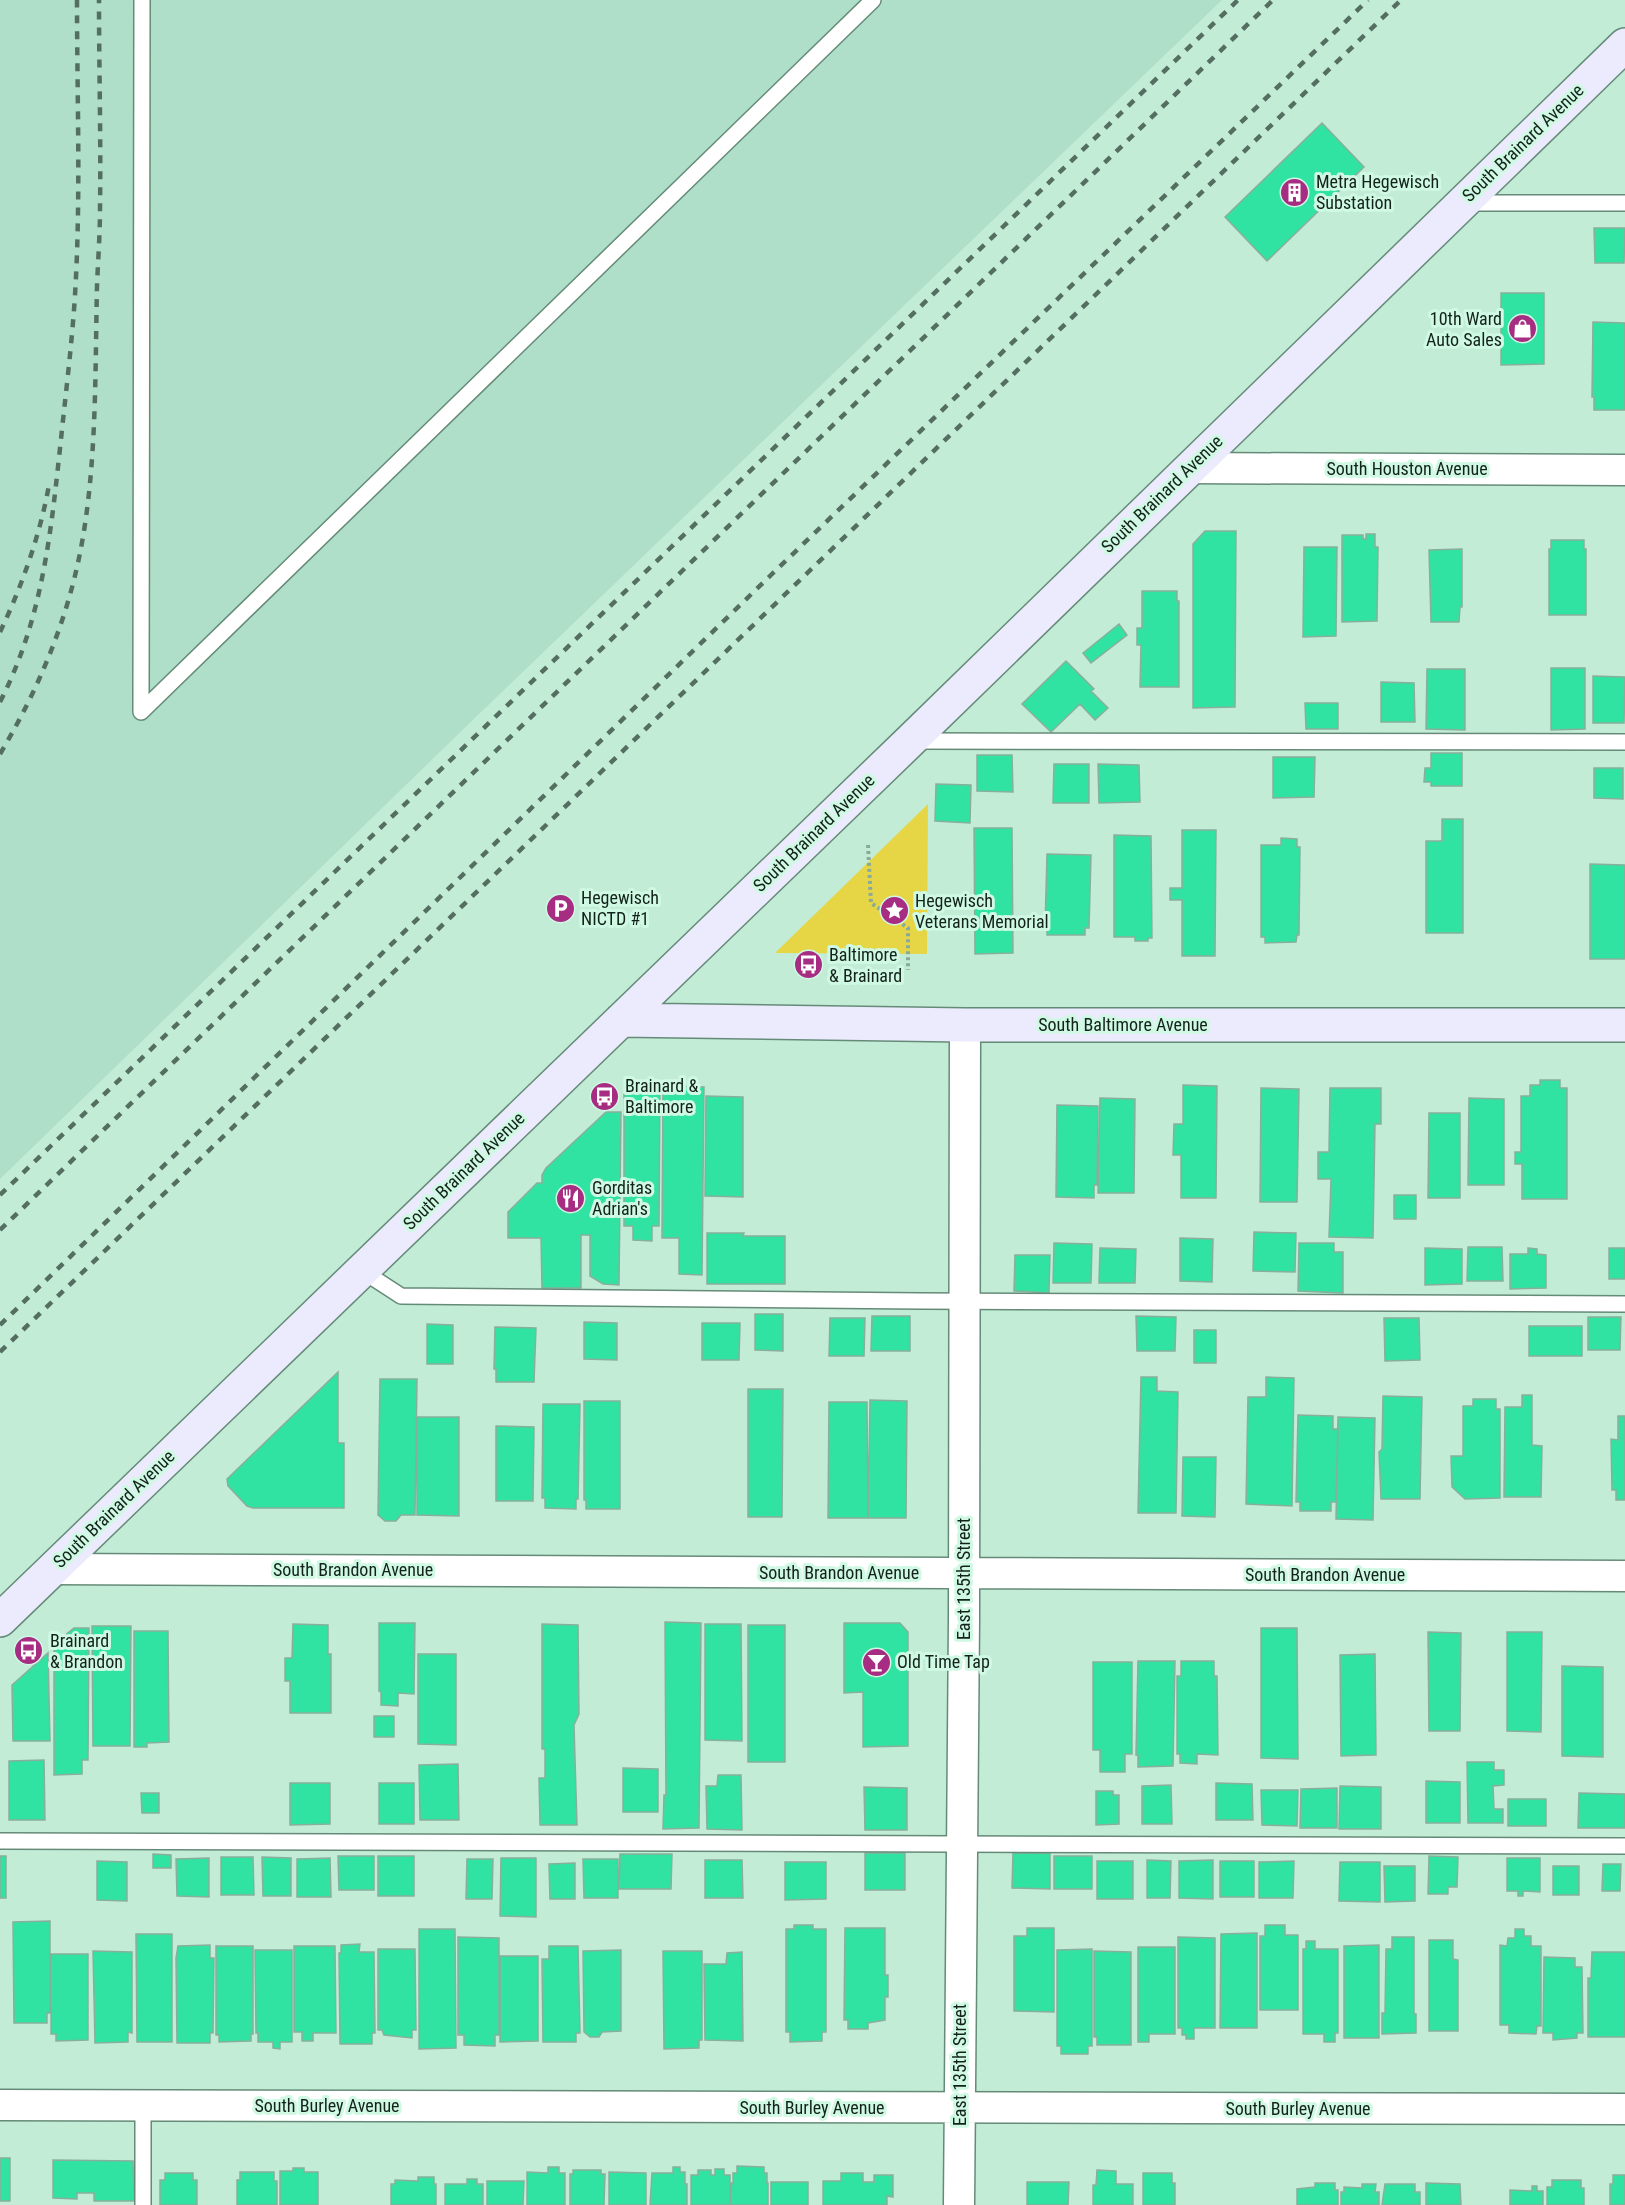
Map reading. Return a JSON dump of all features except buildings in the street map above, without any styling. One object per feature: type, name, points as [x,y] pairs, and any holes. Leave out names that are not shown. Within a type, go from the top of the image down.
[{"type":"main road","name":"South Brainard Avenue","points":[[0,1620],[910,741],[1625,45]]},
{"type":"main road","name":"South Baltimore Avenue","points":[[621,1020],[965,1024],[1625,1024]]},
{"type":"street","name":"South Houston Avenue","points":[[1189,468],[1625,470]]},
{"type":"street","name":"East 135th Street","points":[[959,2205],[963,1844],[965,1024]]},
{"type":"street","name":"South Brandon Avenue","points":[[52,1569],[1625,1576]]},
{"type":"street","name":"South Burley Avenue","points":[[0,2105],[1625,2109]]},
{"type":"lane","points":[[142,0],[141,712],[873,0]]},
{"type":"lane","points":[[1462,203],[1625,203]]},
{"type":"lane","points":[[910,741],[1625,742]]},
{"type":"lane","points":[[361,1270],[401,1296],[1625,1304]]},
{"type":"lane","points":[[0,1841],[1625,1846]]},
{"type":"lane","points":[[143,2106],[143,2205]]},
{"type":"path","points":[[868,845],[871,903],[908,928],[908,970]]},
{"type":"shaded area","points":[[0,0],[1222,0],[479,714],[0,1179]]},
{"type":"shaded area","points":[[928,804],[927,954],[775,953]]},
{"type":"railway","points":[[0,702],[15,670],[36,606],[49,541],[57,474],[77,258],[77,0]]},
{"type":"railway","points":[[0,754],[49,657],[67,606],[86,521],[94,420],[100,228],[99,0]]},
{"type":"railway","points":[[0,1195],[1238,0]]},
{"type":"railway","points":[[0,1230],[1273,0]]},
{"type":"railway","points":[[0,1325],[771,575],[1368,0]]},
{"type":"railway","points":[[0,1352],[1401,0]]},
{"type":"railway","points":[[0,632],[29,560],[41,523],[49,485]]},
{"type":"place","name":"Metra Hegewisch Substation","points":[[1295,192]]},
{"type":"place","name":"10th Ward Auto Sales","points":[[1523,329]]},
{"type":"place","name":"Hegewisch NICTD #1","points":[[560,908]]},
{"type":"place","name":"Hegewisch Veterans Memorial","points":[[894,911]]},
{"type":"place","name":"Baltimore & Brainard","points":[[808,965]]},
{"type":"place","name":"Brainard & Baltimore","points":[[604,1096]]},
{"type":"place","name":"Gorditas Adrian's","points":[[571,1198]]},
{"type":"place","name":"Brainard & Brandon","points":[[29,1651]]},
{"type":"place","name":"Old Time Tap","points":[[876,1662]]}]
